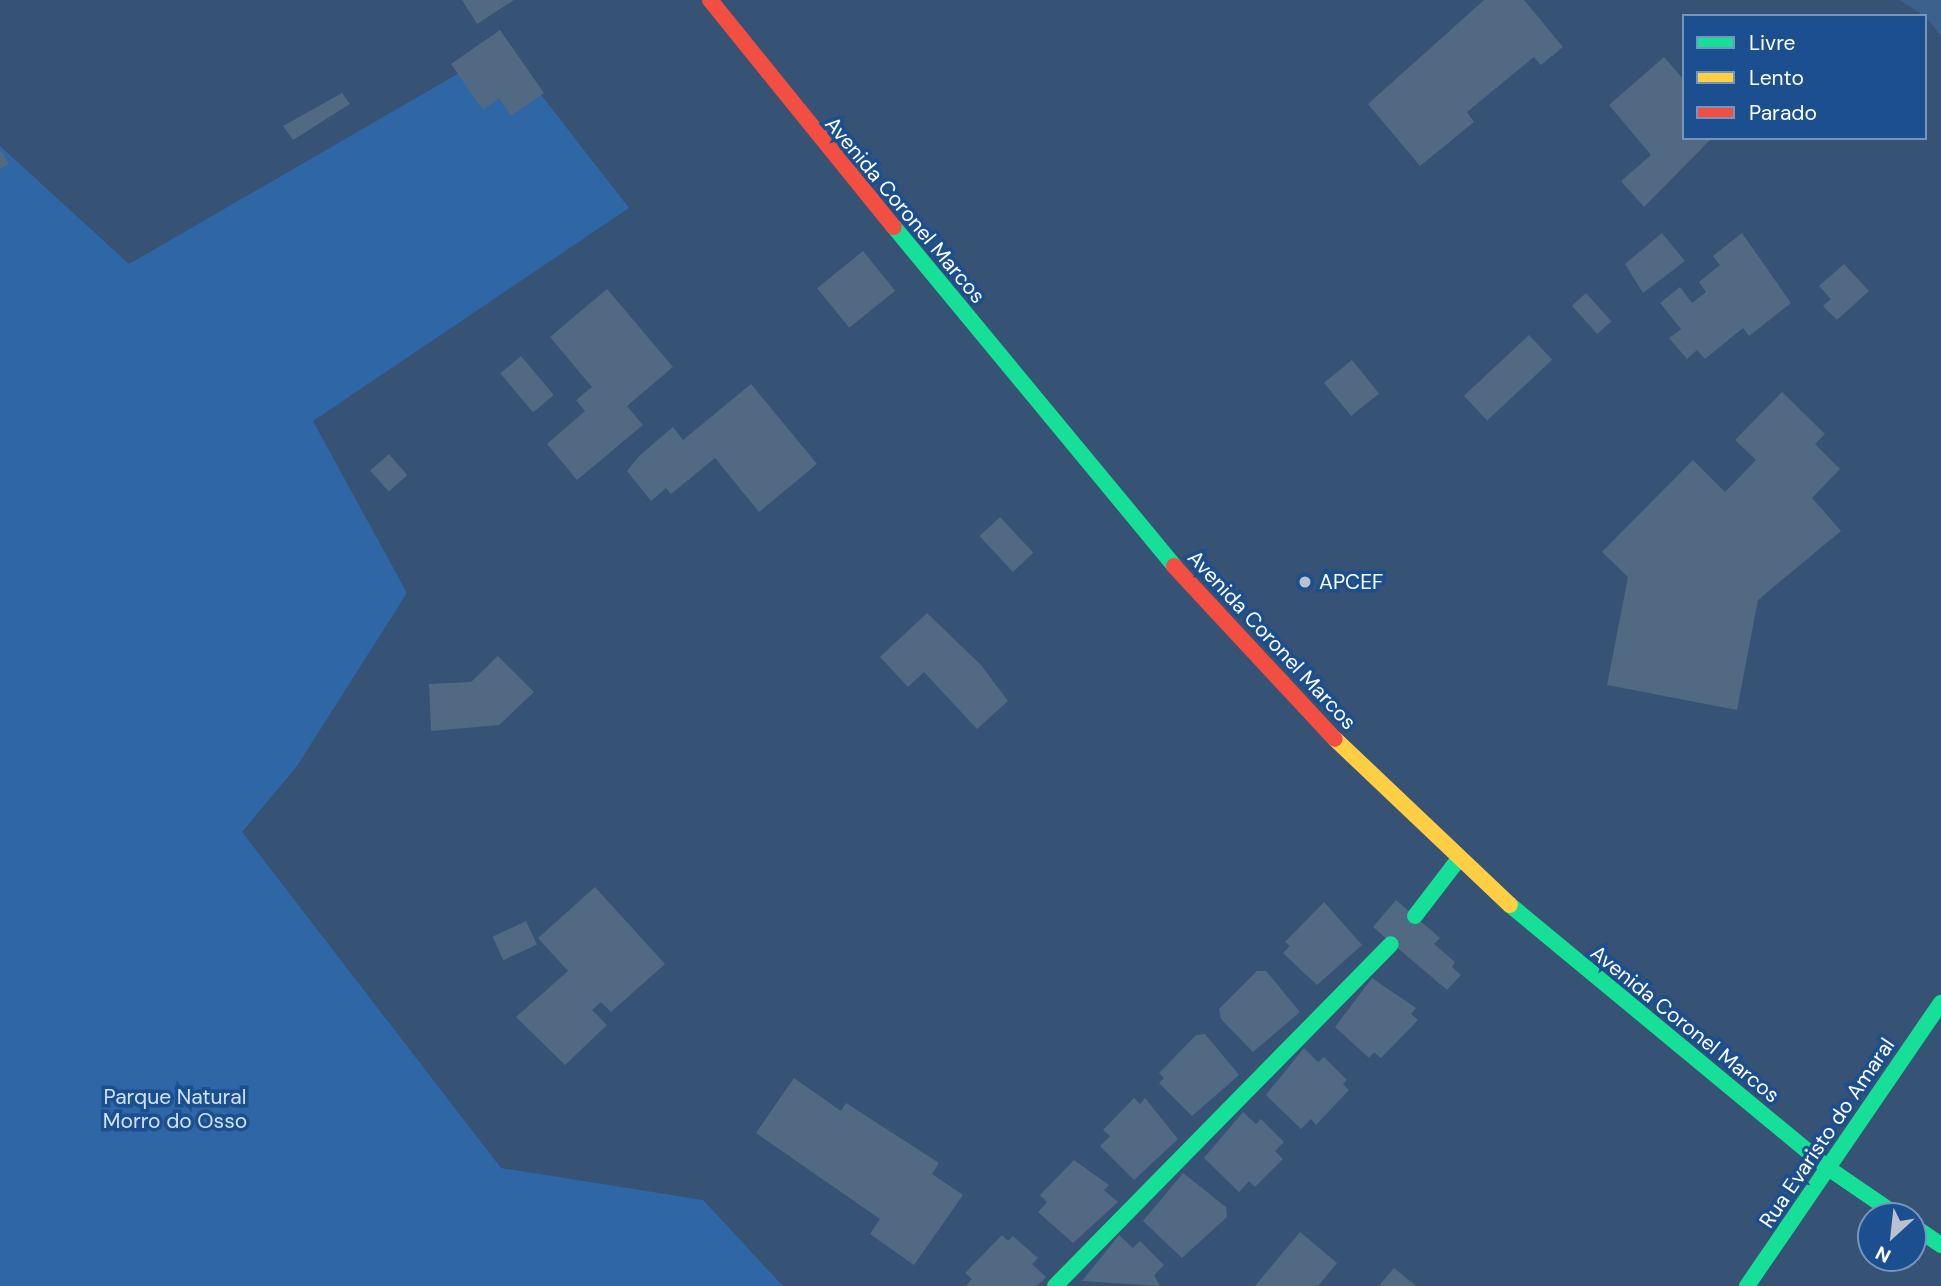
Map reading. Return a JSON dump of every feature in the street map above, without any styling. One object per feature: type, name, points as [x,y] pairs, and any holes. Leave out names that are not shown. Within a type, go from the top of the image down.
[{"type":"main road","name":"Avenida Coronel Marcos","points":[[710,0],[1128,515],[1268,672],[1458,860],[1828,1168],[1878,1202]]},
{"type":"main road","points":[[1415,916],[1458,860]]},
{"type":"main road","points":[[1055,1286],[1391,944]]},
{"type":"main road","name":"Rua Evaristo do Amaral","points":[[1747,1286],[1941,1003]]},
{"type":"green space","name":"Parque Natural Morro do Osso","points":[[504,47],[629,208],[313,421],[407,593],[297,766],[242,832],[501,1168],[703,1200],[783,1286],[0,1286],[0,146],[129,264]]},
{"type":"shaded area","points":[[1899,0],[1941,0],[1941,36],[1927,18],[1927,14],[1922,14]]},
{"type":"building","points":[[462,0],[514,0],[477,24]]},
{"type":"building","points":[[1484,0],[1524,0],[1563,47],[1541,65],[1534,57],[1467,112],[1474,122],[1420,166],[1368,104]]},
{"type":"building","points":[[500,30],[544,93],[511,116],[499,98],[483,110],[451,64]]},
{"type":"building","points":[[1664,57],[1682,78],[1682,140],[1710,140],[1644,207],[1621,181],[1651,155],[1609,105]]},
{"type":"building","points":[[342,93],[350,104],[293,140],[283,126]]},
{"type":"building","points":[[0,149],[9,164],[0,169]]},
{"type":"building","points":[[1662,233],[1685,261],[1643,293],[1625,264]]},
{"type":"building","points":[[1742,233],[1791,303],[1749,336],[1743,328],[1705,359],[1697,350],[1687,359],[1669,338],[1681,329],[1660,303],[1680,287],[1692,303],[1706,292],[1699,282],[1720,265],[1713,256]]},
{"type":"building","points":[[863,251],[895,291],[849,328],[817,288]]},
{"type":"building","points":[[1844,264],[1869,291],[1837,320],[1823,306],[1831,299],[1819,286]]},
{"type":"building","points":[[607,289],[673,367],[627,406],[643,425],[577,480],[547,444],[585,411],[576,400],[592,387],[550,337]]},
{"type":"building","points":[[1586,293],[1611,321],[1597,334],[1572,306]]},
{"type":"building","points":[[1529,335],[1552,360],[1487,421],[1464,396]]},
{"type":"building","points":[[521,356],[554,395],[533,412],[500,373]]},
{"type":"building","points":[[1352,360],[1379,393],[1351,416],[1324,383]]},
{"type":"building","points":[[751,384],[817,464],[759,512],[715,458],[671,494],[666,488],[651,501],[627,471],[639,456],[673,427],[683,440]]},
{"type":"building","points":[[1782,392],[1825,434],[1815,444],[1840,469],[1812,498],[1841,531],[1758,600],[1737,710],[1607,685],[1628,577],[1602,552],[1693,460],[1725,492],[1756,460],[1735,440]]},
{"type":"building","points":[[389,454],[407,475],[389,492],[370,470]]},
{"type":"building","points":[[1000,517],[1033,553],[1013,572],[980,536]]},
{"type":"building","points":[[927,613],[981,665],[1008,701],[977,729],[924,672],[908,687],[880,657]]},
{"type":"building","points":[[498,656],[534,692],[499,725],[431,731],[429,684],[471,682]]},
{"type":"building","points":[[595,887],[665,964],[611,1012],[601,1002],[592,1010],[607,1025],[565,1065],[516,1017],[568,971],[538,938]]},
{"type":"building","points":[[1396,900],[1440,938],[1434,944],[1455,962],[1452,967],[1461,975],[1447,990],[1373,927]]},
{"type":"building","points":[[1324,902],[1362,945],[1317,985],[1283,953],[1290,946],[1285,942]]},
{"type":"building","points":[[526,921],[537,945],[503,960],[492,937]]},
{"type":"building","points":[[1257,971],[1266,971],[1300,1012],[1253,1052],[1221,1019],[1219,1009]]},
{"type":"building","points":[[1372,978],[1416,1008],[1411,1014],[1418,1020],[1381,1058],[1374,1052],[1369,1058],[1335,1027]]},
{"type":"building","points":[[1205,1034],[1239,1075],[1192,1116],[1159,1083],[1164,1078],[1159,1073],[1196,1035]]},
{"type":"building","points":[[1304,1048],[1318,1062],[1324,1057],[1347,1080],[1343,1084],[1349,1090],[1316,1125],[1311,1119],[1301,1129],[1266,1095]]},
{"type":"building","points":[[794,1078],[841,1111],[846,1103],[939,1163],[932,1174],[963,1195],[914,1265],[870,1234],[880,1219],[756,1133]]},
{"type":"building","points":[[1134,1098],[1140,1104],[1145,1098],[1178,1139],[1134,1180],[1100,1146],[1110,1136],[1103,1130]]},
{"type":"building","points":[[1243,1112],[1256,1124],[1261,1119],[1284,1142],[1275,1151],[1283,1159],[1255,1187],[1249,1181],[1239,1192],[1204,1158]]},
{"type":"building","points":[[1074,1160],[1109,1185],[1104,1190],[1118,1202],[1073,1243],[1038,1212],[1047,1202],[1040,1195]]},
{"type":"building","points":[[1183,1173],[1226,1207],[1227,1217],[1182,1258],[1143,1221]]},
{"type":"building","points":[[1300,1232],[1337,1263],[1318,1286],[1255,1286]]},
{"type":"building","points":[[1002,1235],[1008,1241],[1013,1236],[1038,1258],[1032,1264],[1046,1277],[1037,1286],[966,1286],[972,1279],[965,1273]]},
{"type":"building","points":[[1119,1235],[1133,1248],[1140,1241],[1164,1265],[1154,1275],[1160,1286],[1082,1281]]},
{"type":"building","points":[[1394,1268],[1416,1286],[1379,1286]]},
{"type":"traffic: fast","points":[[894,227],[1174,566]]},
{"type":"traffic: fast","points":[[1415,916],[1458,860]]},
{"type":"traffic: fast","points":[[1510,905],[1828,1168],[1878,1202]]},
{"type":"traffic: fast","points":[[1055,1286],[1391,944]]},
{"type":"traffic: fast","points":[[1747,1286],[1941,1003]]},
{"type":"traffic: fast","points":[[1927,1236],[1941,1245]]},
{"type":"traffic: slow","points":[[1335,739],[1510,905]]},
{"type":"traffic: jam","points":[[710,0],[894,227]]},
{"type":"traffic: jam","points":[[1174,566],[1335,739]]},
{"type":"place","name":"APCEF","points":[[1305,582]]}]
